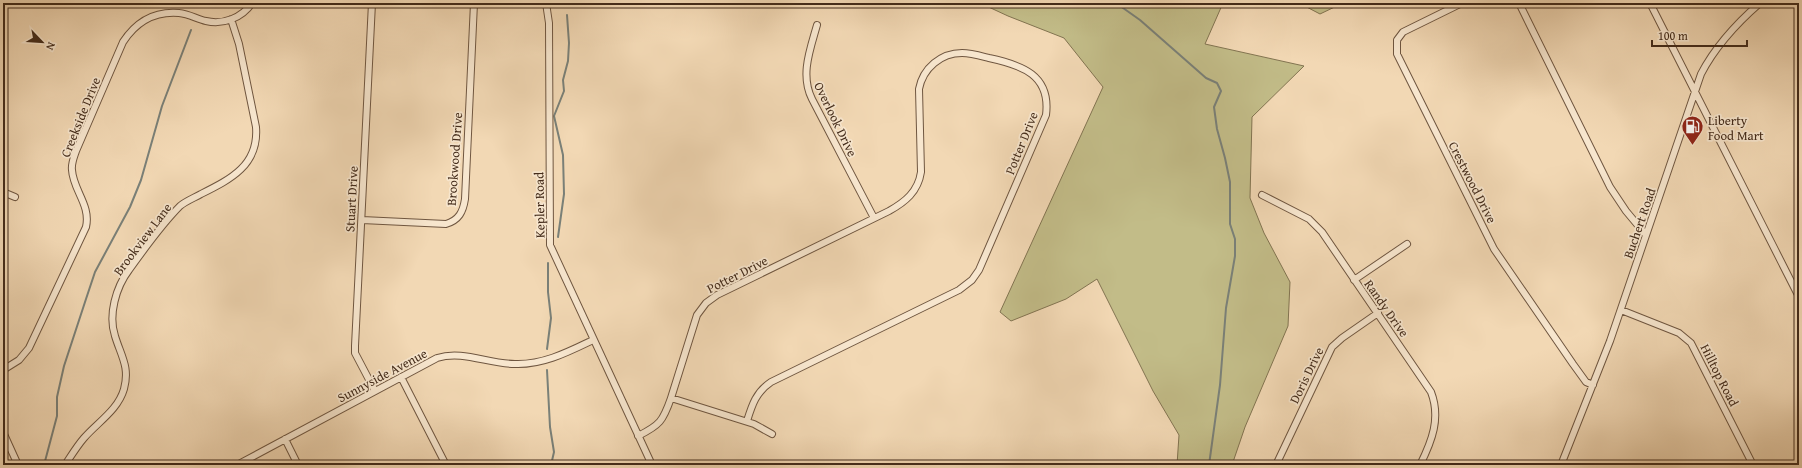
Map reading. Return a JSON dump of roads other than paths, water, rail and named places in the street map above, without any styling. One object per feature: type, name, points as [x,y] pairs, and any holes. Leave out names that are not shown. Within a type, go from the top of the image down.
[{"type":"street","name":"Creekside Drive","points":[[3,370],[19,360],[29,348],[86,227],[86,210],[74,183],[72,164],[76,151],[124,40],[139,24],[160,14],[183,14],[210,22],[231,19],[241,14],[252,3]]},
{"type":"street","name":"Stuart Drive","points":[[372,3],[362,220],[354,346],[375,391]]},
{"type":"street","name":"Brookwood Drive","points":[[362,220],[446,224],[454,221],[461,213],[465,192],[474,3]]},
{"type":"street","name":"Kepler Road","points":[[546,3],[549,23],[550,245],[638,436]]},
{"type":"street","name":"Crestwood Drive","points":[[1462,3],[1403,32],[1396,43],[1397,54],[1494,249],[1586,382],[1593,385]]},
{"type":"street","points":[[1519,3],[1610,187],[1626,211],[1646,235]]},
{"type":"street","points":[[1650,3],[1799,297]]},
{"type":"street","name":"Buchert Road","points":[[1564,463],[1621,310],[1701,74],[1711,57],[1738,24],[1760,3]]},
{"type":"street","name":"Brookview Lane","points":[[65,465],[84,438],[116,406],[124,389],[126,377],[125,363],[115,338],[112,320],[115,303],[123,278],[180,207],[235,176],[243,168],[253,152],[257,136],[256,126],[238,40],[231,19]]},
{"type":"street","name":"Overlook Drive","points":[[817,25],[806,71],[806,86],[874,218]]},
{"type":"street","name":"Potter Drive","points":[[638,436],[660,423],[665,415],[695,320],[706,303],[717,295],[902,204],[911,195],[917,186],[921,168],[918,92],[923,76],[933,64],[952,54],[967,53],[1017,65],[1038,79],[1044,91],[1047,104],[1044,121],[979,270],[972,280],[959,290],[771,382],[761,390],[755,398],[747,421]]},
{"type":"street","points":[[3,192],[15,197]]},
{"type":"street","name":"Randy Drive","points":[[1262,195],[1316,224],[1431,392],[1436,415],[1434,430],[1420,465]]},
{"type":"street","points":[[1354,280],[1407,244]]},
{"type":"street","name":"Hilltop Road","points":[[1621,310],[1679,333],[1691,343],[1753,465]]},
{"type":"street","name":"Doris Drive","points":[[1276,465],[1332,347],[1342,338],[1378,313]]},
{"type":"street","name":"Sunnyside Avenue","points":[[237,465],[427,362],[444,356],[470,356],[508,364],[528,364],[558,356],[593,340]]},
{"type":"street","points":[[400,377],[446,465]]},
{"type":"street","points":[[671,398],[747,421],[772,434]]},
{"type":"street","points":[[3,432],[18,465]]},
{"type":"street","points":[[638,436],[652,465]]},
{"type":"street","points":[[285,439],[298,465]]},
{"type":"waterway","points":[[1116,3],[1140,20],[1206,78],[1217,83],[1221,91],[1214,107],[1217,129],[1230,182],[1230,224],[1235,239],[1235,256],[1226,308],[1220,385],[1209,465]]},
{"type":"waterway","points":[[558,237],[564,194],[563,155],[554,116],[564,91],[563,80],[568,61],[569,43],[567,15]]},
{"type":"waterway","points":[[44,465],[57,416],[57,397],[64,366],[95,272],[130,207],[141,180],[162,106],[191,30]]},
{"type":"waterway","points":[[547,349],[551,318],[548,292],[548,263]]},
{"type":"waterway","points":[[547,370],[550,427],[554,452],[551,465]]},
{"type":"place","name":"Liberty Food Mart","points":[[1692,146]]}]
